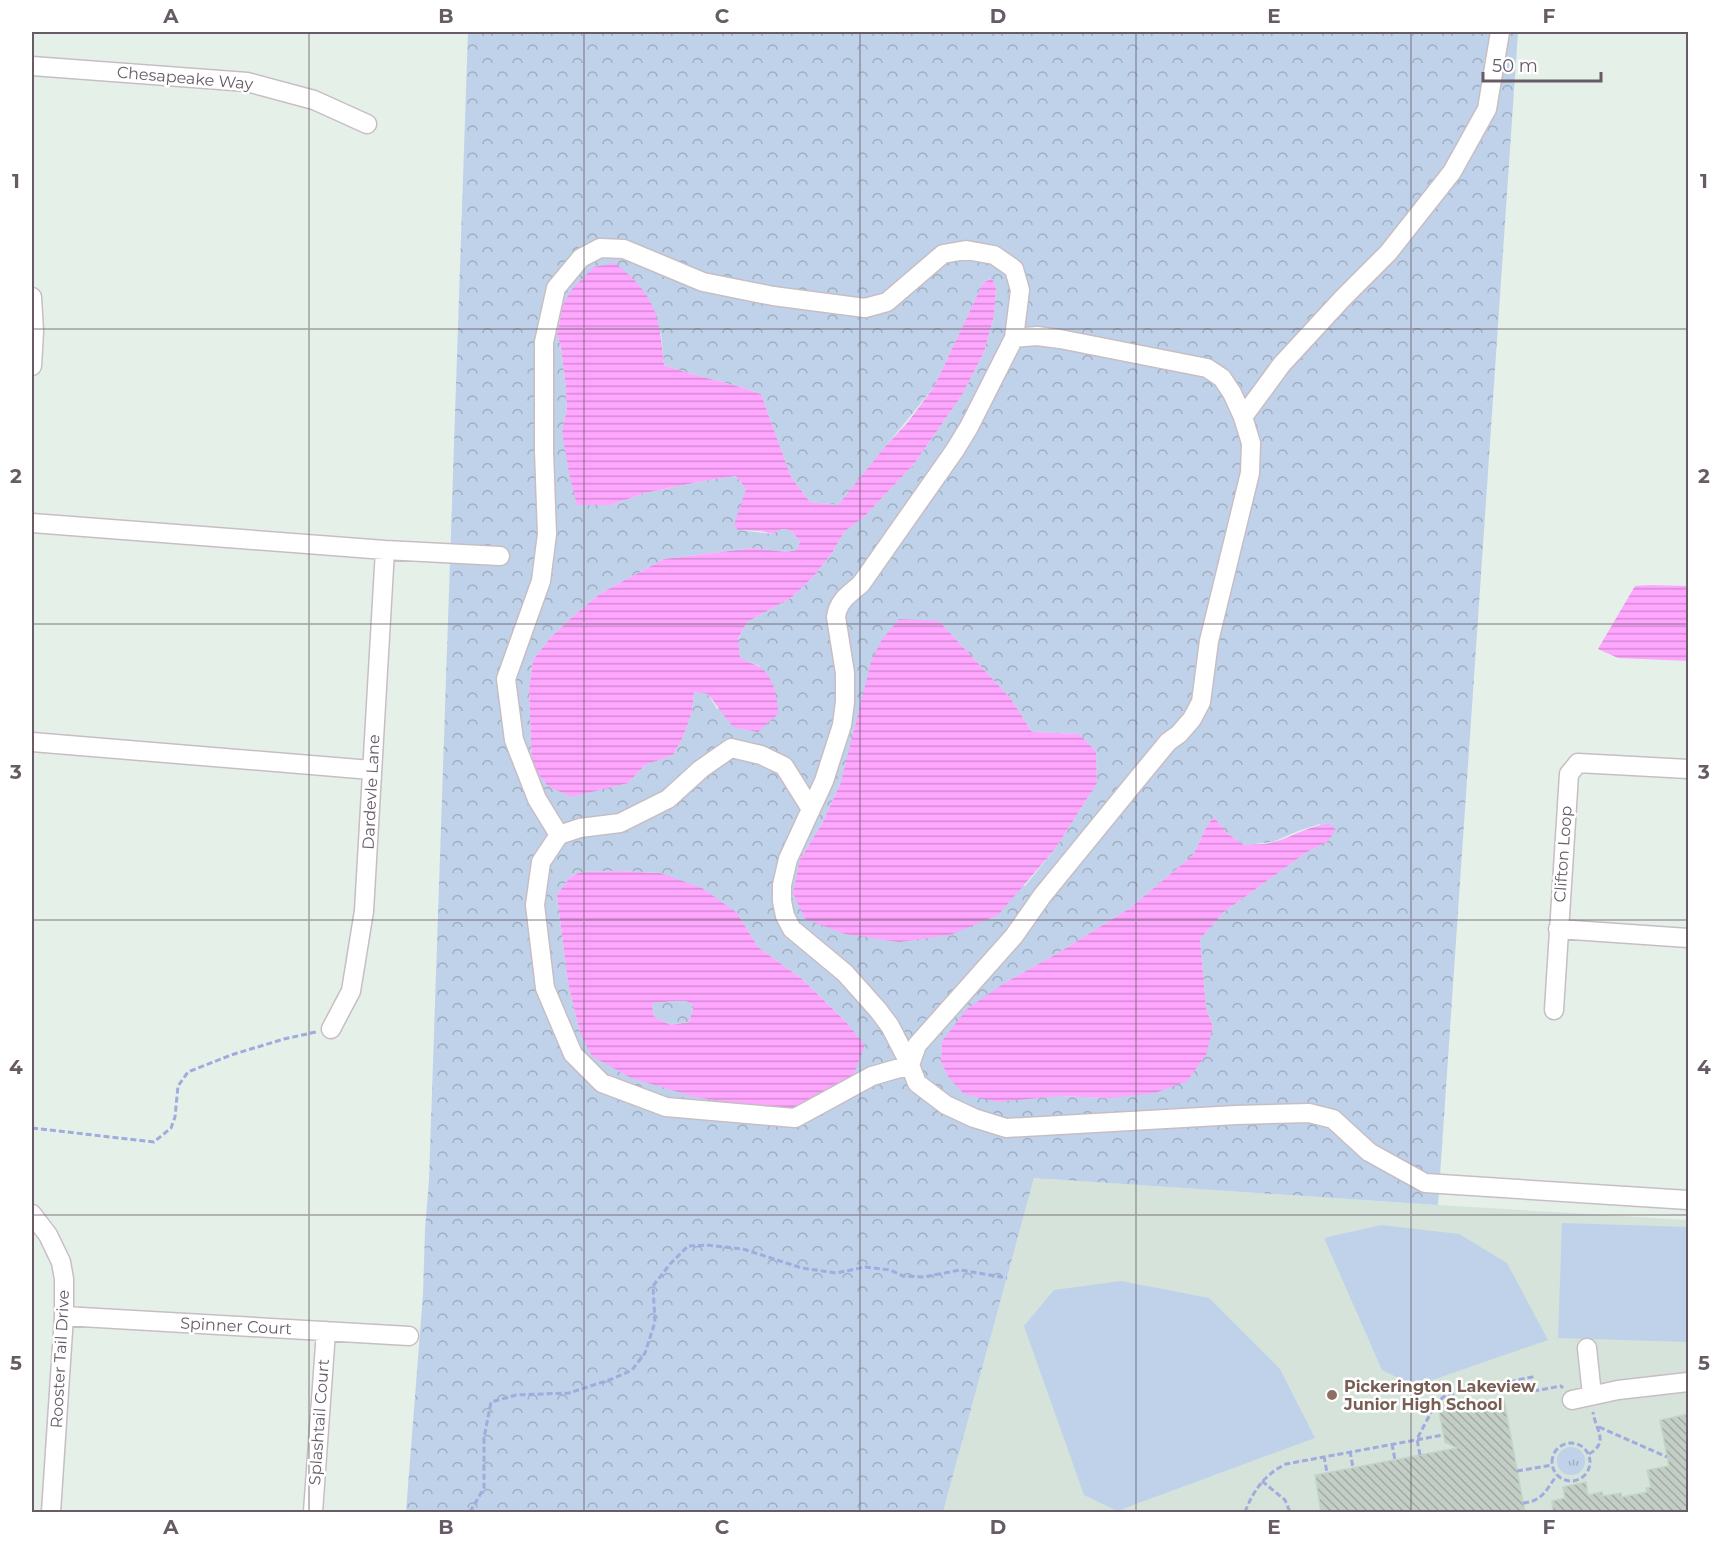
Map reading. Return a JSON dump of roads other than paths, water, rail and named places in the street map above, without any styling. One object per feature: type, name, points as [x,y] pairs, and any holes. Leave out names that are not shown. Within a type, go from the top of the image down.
[{"type":"street","points":[[1243,417],[1282,364],[1388,253],[1452,172],[1487,109],[1500,32]]},
{"type":"street","name":"Chesapeake Way","points":[[32,66],[247,82],[314,100],[367,124]]},
{"type":"street","points":[[559,835],[537,799],[514,740],[506,679],[541,581],[547,534],[544,342],[556,288],[581,258],[600,248],[624,249],[703,282],[773,296],[865,308],[887,302],[943,254],[966,250],[994,255],[1014,269],[1020,290],[1014,338],[955,450],[861,584],[843,599],[837,608],[836,617],[845,673],[845,702],[834,754],[786,868],[782,885],[785,916],[792,929],[845,973],[867,996],[890,1026],[910,1065],[916,1083],[946,1105],[974,1118],[1006,1128],[1236,1114],[1309,1113],[1333,1119],[1370,1152],[1425,1183],[1689,1200]]},
{"type":"street","points":[[32,297],[34,331],[32,366]]},
{"type":"street","points":[[910,1065],[917,1045],[1014,936],[1042,896],[1135,782],[1168,742],[1179,734],[1192,719],[1201,702],[1209,641],[1251,473],[1251,443],[1243,417],[1222,378],[1207,368],[1060,339],[1037,336],[1014,338]]},
{"type":"street","points":[[32,523],[385,550],[500,556]]},
{"type":"street","name":"Dardevle Lane","points":[[331,1029],[351,991],[364,911],[385,550]]},
{"type":"street","points":[[32,742],[372,770]]},
{"type":"street","points":[[811,809],[784,766],[762,755],[731,748],[701,769],[668,799],[620,823],[580,828],[559,835],[541,862],[535,905],[545,988],[573,1054],[602,1083],[666,1107],[795,1118],[872,1076],[910,1065]]},
{"type":"street","name":"Clifton Loop","points":[[1558,929],[1569,774],[1578,763],[1689,769]]},
{"type":"street","points":[[1554,1010],[1558,929],[1689,938]]},
{"type":"street","name":"Rooster Tail Drive","points":[[32,1214],[48,1235],[61,1262],[64,1279],[64,1316],[51,1512]]},
{"type":"street","name":"Spinner Court","points":[[64,1316],[409,1336]]},
{"type":"street","name":"Splashtail Court","points":[[313,1512],[326,1331]]},
{"type":"street","points":[[1587,1348],[1592,1395]]},
{"type":"street","points":[[1572,1400],[1618,1390],[1689,1382]]},
{"type":"street","points":[[51,1512],[65,1512]]},
{"type":"place","name":"Pickerington Lakeview Junior High School","points":[[1332,1395]]}]
